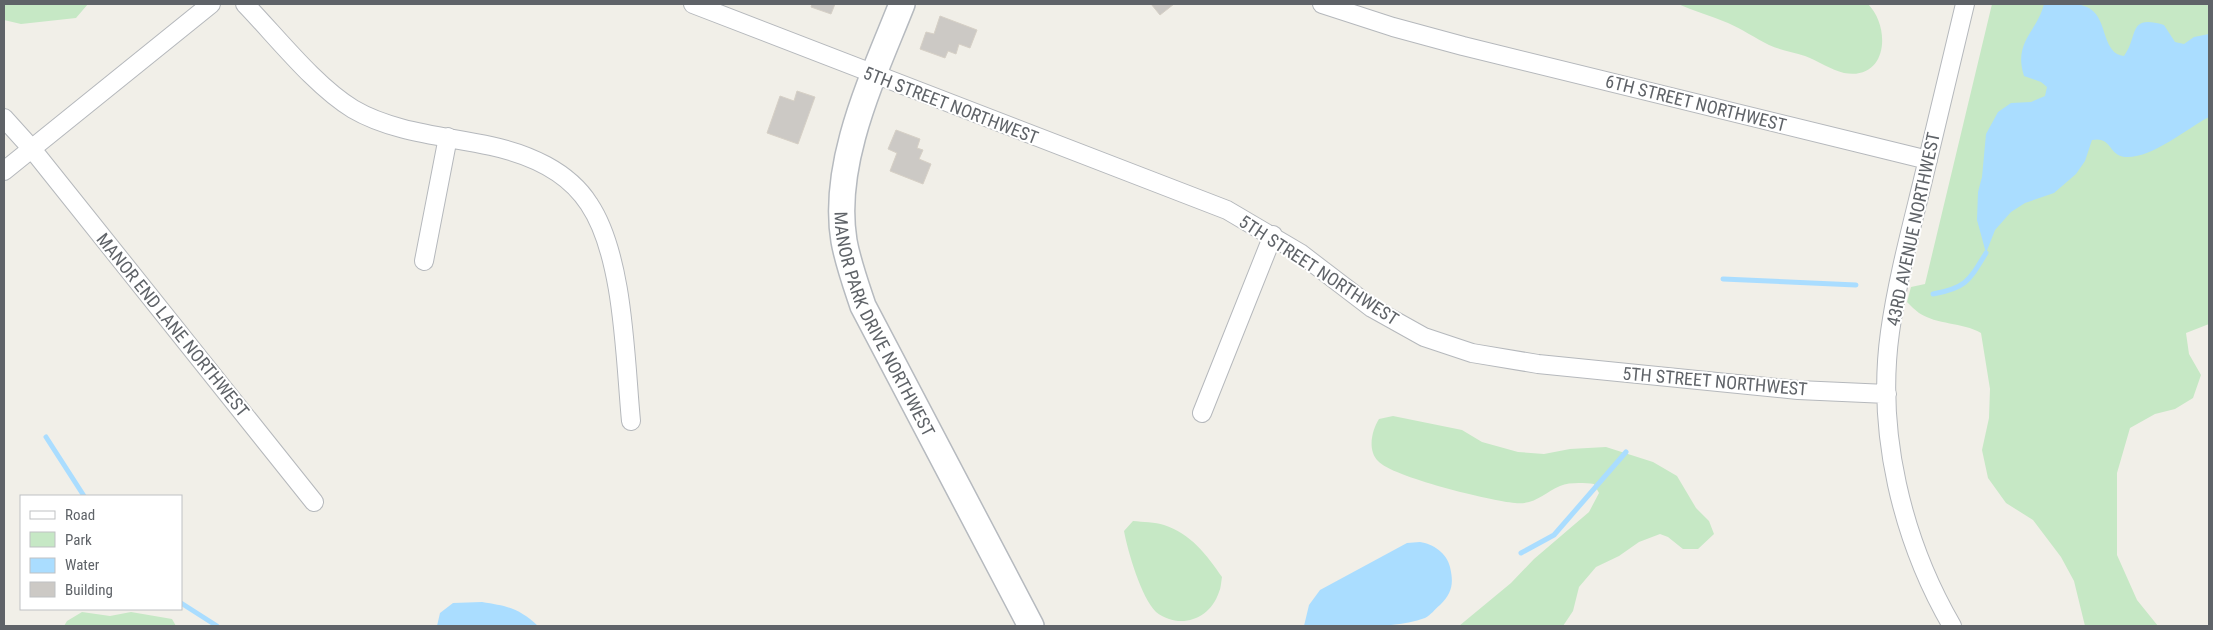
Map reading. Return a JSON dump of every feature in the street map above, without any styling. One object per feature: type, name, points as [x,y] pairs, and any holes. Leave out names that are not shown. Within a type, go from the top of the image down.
[{"type":"street","points":[[4,171],[211,4]]},
{"type":"street","points":[[245,4],[334,96],[354,110],[404,128],[527,156],[553,170],[571,184],[589,203],[600,224],[612,262],[619,298],[631,421]]},
{"type":"street","name":"5TH STREET NORTHWEST","points":[[693,4],[1227,210],[1300,253],[1372,308],[1424,336],[1472,353],[1538,364],[1798,390],[1887,394]]},
{"type":"street","name":"MANOR PARK DRIVE NORTHWEST","points":[[902,4],[857,120],[845,179],[844,239],[850,269],[863,306],[1031,626]]},
{"type":"street","name":"6TH STREET NORTHWEST","points":[[1322,4],[1393,27],[1463,46],[1928,160]]},
{"type":"street","name":"43RD AVENUE NORTHWEST","points":[[1952,626],[1926,576],[1905,516],[1894,463],[1887,394],[1890,333],[1900,276],[1965,4]]},
{"type":"street","name":"MANOR END LANE NORTHWEST","points":[[4,118],[32,149],[314,502]]},
{"type":"street","points":[[424,261],[448,137]]},
{"type":"street","points":[[1202,413],[1272,235]]},
{"type":"green space","points":[[4,4],[88,4],[76,18],[21,24],[4,20]]},
{"type":"green space","points":[[1678,4],[1868,4],[1880,26],[1881,50],[1877,61],[1870,69],[1859,73],[1844,73],[1805,56],[1769,45],[1728,23]]},
{"type":"green space","points":[[1992,4],[2209,4],[2209,324],[2186,333],[2189,354],[2201,375],[2193,398],[2175,409],[2155,414],[2130,428],[2117,473],[2117,555],[2137,600],[2158,626],[2085,626],[2074,581],[2061,557],[2033,520],[2006,503],[1988,478],[1982,450],[1989,418],[1990,389],[1981,333],[1974,329],[1926,317],[1907,302],[1911,287],[1925,284]]},
{"type":"green space","points":[[1393,416],[1462,430],[1482,442],[1518,452],[1544,454],[1570,449],[1606,447],[1653,462],[1677,476],[1696,508],[1709,521],[1714,534],[1698,549],[1683,549],[1668,537],[1660,534],[1639,542],[1619,556],[1596,567],[1579,587],[1573,611],[1563,626],[1459,626],[1511,583],[1534,559],[1589,512],[1599,493],[1594,484],[1568,484],[1560,486],[1534,500],[1515,503],[1465,493],[1402,474],[1378,461],[1372,446],[1374,429],[1379,419]]},
{"type":"green space","points":[[1133,521],[1160,524],[1182,533],[1204,553],[1222,577],[1220,590],[1215,602],[1209,609],[1193,619],[1184,621],[1174,620],[1156,612],[1150,605],[1140,585],[1124,531]]},
{"type":"green space","points":[[82,612],[110,616],[131,612],[172,619],[176,626],[64,626],[67,621]]},
{"type":"water","points":[[2044,4],[2076,4],[2093,11],[2101,23],[2112,50],[2124,56],[2136,29],[2144,22],[2164,25],[2175,42],[2184,44],[2194,37],[2209,34],[2209,117],[2157,148],[2135,156],[2120,156],[2107,143],[2092,140],[2085,161],[2076,174],[2054,193],[2025,203],[2011,212],[1995,230],[1986,253],[1977,220],[1978,192],[1982,177],[1986,134],[1998,112],[2011,103],[2031,102],[2045,96],[2047,87],[2041,82],[2024,76],[2021,64],[2027,38],[2041,14]]},
{"type":"water","points":[[1420,542],[1430,545],[1443,553],[1450,567],[1452,578],[1451,588],[1447,596],[1427,617],[1412,622],[1382,626],[1304,626],[1309,605],[1320,590],[1407,543]]},
{"type":"water","points":[[482,602],[499,605],[519,612],[538,626],[437,626],[440,613],[453,603]]},
{"type":"building","points":[[812,4],[835,4],[831,14],[811,7]]},
{"type":"building","points":[[1151,4],[1174,4],[1160,15]]},
{"type":"building","points":[[940,16],[977,30],[970,48],[959,44],[956,54],[948,51],[945,58],[920,49],[926,32],[934,34]]},
{"type":"building","points":[[797,91],[815,97],[798,144],[767,133],[780,96],[794,101]]},
{"type":"building","points":[[896,130],[920,139],[917,148],[923,150],[919,159],[931,164],[923,184],[890,171],[897,153],[888,149]]},
{"type":"waterway","points":[[1933,294],[1960,286],[1970,277],[1986,253]]},
{"type":"waterway","points":[[1723,279],[1856,285]]},
{"type":"waterway","points":[[46,437],[83,495]]},
{"type":"waterway","points":[[1521,553],[1554,535],[1626,452]]},
{"type":"waterway","points":[[182,604],[217,626]]}]
